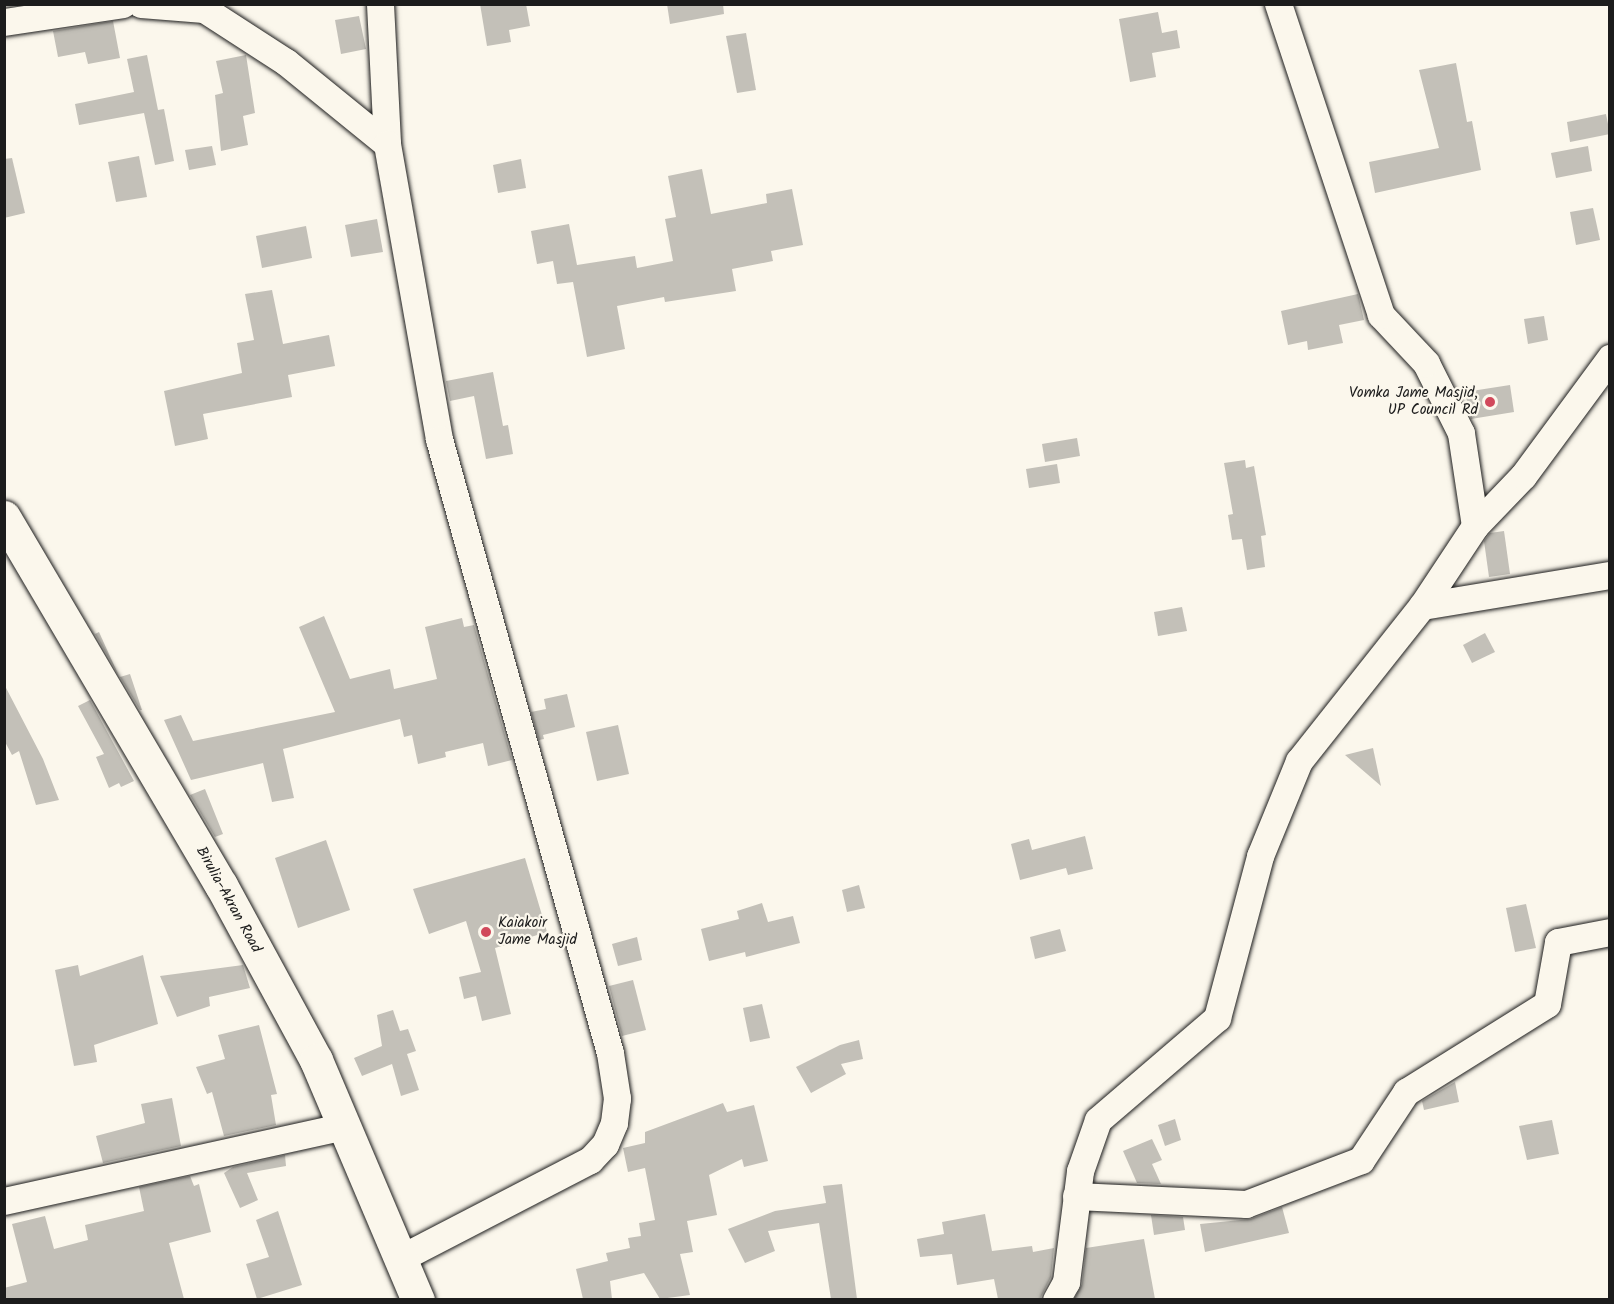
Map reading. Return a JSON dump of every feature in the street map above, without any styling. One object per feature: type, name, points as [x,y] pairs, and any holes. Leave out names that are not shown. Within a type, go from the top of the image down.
[{"type":"street","points":[[4,22],[123,4]]},
{"type":"street","points":[[141,4],[204,9],[286,62],[387,144]]},
{"type":"street","points":[[380,4],[387,144],[439,439],[610,1053],[617,1098],[609,1134],[590,1160],[403,1257]]},
{"type":"street","points":[[1278,4],[1381,315],[1426,363],[1461,433],[1475,526]]},
{"type":"street","points":[[1056,1299],[1066,1282],[1080,1171],[1098,1120],[1217,1018],[1260,856],[1299,761],[1422,606],[1475,526],[1523,476],[1610,358]]},
{"type":"street","name":"Birulia-Akran Road","points":[[4,517],[221,885],[316,1060],[403,1257],[418,1299]]},
{"type":"street","points":[[1422,606],[1610,575]]},
{"type":"street","points":[[1076,1196],[1246,1204],[1361,1160],[1406,1092],[1547,1004],[1558,942],[1610,932]]},
{"type":"street","points":[[4,1201],[345,1126]]},
{"type":"building","points":[[480,4],[526,4],[530,26],[509,30],[511,42],[487,46]]},
{"type":"building","points":[[667,4],[723,4],[724,14],[670,24]]},
{"type":"building","points":[[1158,12],[1162,33],[1177,30],[1180,48],[1152,53],[1156,77],[1130,82],[1119,19]]},
{"type":"building","points":[[359,16],[366,49],[341,54],[335,20]]},
{"type":"building","points":[[113,21],[120,58],[88,64],[85,52],[58,57],[53,31]]},
{"type":"building","points":[[746,33],[756,90],[737,93],[726,36]]},
{"type":"building","points":[[147,55],[158,110],[164,109],[174,161],[155,165],[144,113],[79,125],[75,104],[134,92],[127,59]]},
{"type":"building","points":[[246,55],[255,113],[243,116],[248,145],[221,151],[215,95],[223,93],[216,61]]},
{"type":"building","points":[[1456,63],[1467,122],[1472,121],[1481,170],[1375,193],[1369,162],[1439,148],[1419,70]]},
{"type":"building","points":[[1606,114],[1610,134],[1570,142],[1567,122]]},
{"type":"building","points":[[212,146],[216,165],[189,170],[185,150]]},
{"type":"building","points":[[1588,146],[1592,171],[1556,178],[1551,153]]},
{"type":"building","points":[[139,156],[147,197],[116,202],[108,162]]},
{"type":"building","points":[[12,158],[25,213],[4,218],[4,159]]},
{"type":"building","points":[[521,159],[526,188],[498,193],[493,165]]},
{"type":"building","points":[[702,169],[711,214],[767,203],[766,194],[792,189],[803,245],[771,251],[773,261],[732,269],[736,291],[665,302],[664,297],[617,306],[625,349],[587,357],[573,282],[557,284],[553,261],[537,264],[531,231],[569,224],[577,265],[635,256],[637,268],[673,261],[665,219],[676,217],[668,176]]},
{"type":"building","points":[[1593,208],[1600,240],[1576,245],[1570,212]]},
{"type":"building","points":[[377,219],[383,252],[351,257],[345,225]]},
{"type":"building","points":[[306,226],[312,258],[262,268],[256,236]]},
{"type":"building","points":[[272,290],[283,344],[329,335],[335,366],[288,375],[292,397],[203,414],[208,439],[175,446],[164,391],[242,373],[237,343],[254,340],[245,294]]},
{"type":"building","points":[[1358,294],[1364,320],[1339,325],[1343,343],[1308,350],[1307,341],[1288,345],[1281,311]]},
{"type":"building","points":[[1544,316],[1548,340],[1528,344],[1524,319]]},
{"type":"building","points":[[493,372],[503,426],[508,425],[513,454],[486,459],[474,396],[450,401],[446,381]]},
{"type":"building","name":"Vomka Jame Masjid, UP Council Rd","points":[[1510,385],[1514,412],[1471,419],[1465,392]]},
{"type":"building","points":[[1077,438],[1080,456],[1045,462],[1042,444]]},
{"type":"building","points":[[1245,460],[1246,468],[1254,466],[1266,535],[1261,536],[1265,567],[1247,570],[1242,539],[1232,540],[1228,515],[1233,514],[1224,463]]},
{"type":"building","points":[[1057,464],[1060,483],[1029,488],[1026,469]]},
{"type":"building","points":[[1504,531],[1510,574],[1489,577],[1484,541],[1490,533]]},
{"type":"building","points":[[1182,607],[1187,631],[1158,636],[1154,612]]},
{"type":"building","points":[[324,616],[350,679],[390,669],[394,689],[437,679],[425,627],[462,618],[464,627],[474,625],[512,760],[488,766],[483,743],[445,752],[446,757],[418,764],[412,735],[404,737],[400,719],[283,749],[294,798],[272,802],[263,763],[191,780],[164,720],[181,715],[193,741],[335,712],[299,627]]},
{"type":"building","points":[[99,632],[118,674],[95,634]]},
{"type":"building","points":[[1485,633],[1495,652],[1472,663],[1463,645]]},
{"type":"building","points":[[130,674],[142,710],[120,677]]},
{"type":"building","points":[[4,684],[43,759],[59,800],[36,805],[19,751],[12,755],[4,740]]},
{"type":"building","points":[[567,694],[575,727],[543,735],[544,739],[539,740],[531,712],[546,709],[544,699]]},
{"type":"building","points":[[90,700],[134,781],[121,787],[119,783],[109,788],[96,757],[104,754],[78,706]]},
{"type":"building","points":[[618,725],[629,774],[597,781],[586,732]]},
{"type":"building","points":[[1373,748],[1381,786],[1345,755]]},
{"type":"building","points":[[205,789],[223,834],[215,837],[190,795]]},
{"type":"building","points":[[1085,836],[1093,869],[1068,875],[1066,868],[1020,880],[1011,844],[1029,839],[1032,850]]},
{"type":"building","points":[[326,840],[350,910],[298,928],[275,858]]},
{"type":"building","points":[[525,858],[547,932],[495,948],[511,1014],[482,1021],[476,996],[464,999],[459,977],[481,972],[466,921],[429,934],[413,889]]},
{"type":"building","points":[[859,885],[865,908],[847,912],[842,890]]},
{"type":"building","points":[[762,903],[768,922],[793,916],[800,943],[746,957],[745,952],[709,961],[701,929],[739,919],[737,911]]},
{"type":"building","points":[[1526,904],[1536,948],[1515,952],[1506,908]]},
{"type":"building","points":[[1060,929],[1066,951],[1035,959],[1030,937]]},
{"type":"building","points":[[637,937],[642,960],[618,966],[612,944]]},
{"type":"building","points":[[143,955],[158,1024],[94,1045],[97,1062],[74,1066],[55,970],[78,965],[80,976]]},
{"type":"building","points":[[243,965],[250,988],[209,997],[210,1006],[177,1017],[160,976]]},
{"type":"building","points":[[633,980],[646,1030],[622,1036],[609,986]]},
{"type":"building","points":[[762,1004],[770,1038],[750,1042],[743,1008]]},
{"type":"building","points":[[393,1010],[400,1031],[408,1029],[416,1051],[407,1054],[419,1090],[401,1096],[392,1064],[362,1076],[354,1058],[382,1046],[377,1015]]},
{"type":"building","points":[[259,1025],[277,1094],[271,1095],[276,1125],[224,1136],[212,1092],[207,1094],[196,1067],[225,1059],[218,1035]]},
{"type":"building","points":[[859,1040],[863,1059],[841,1064],[846,1074],[811,1093],[796,1067],[840,1045]]},
{"type":"building","points":[[1455,1082],[1459,1102],[1424,1110],[1422,1101]]},
{"type":"building","points":[[172,1098],[181,1146],[103,1163],[96,1136],[145,1123],[141,1104]]},
{"type":"building","points":[[723,1103],[727,1112],[754,1105],[768,1161],[744,1167],[742,1159],[709,1175],[717,1215],[687,1221],[693,1252],[680,1254],[690,1295],[660,1299],[644,1273],[610,1281],[612,1299],[583,1299],[576,1269],[608,1261],[606,1253],[630,1248],[628,1238],[641,1236],[639,1223],[655,1220],[645,1168],[628,1172],[623,1148],[645,1143],[645,1132]]},
{"type":"building","points":[[1175,1119],[1181,1140],[1165,1146],[1158,1125]]},
{"type":"building","points":[[1552,1120],[1559,1154],[1527,1160],[1519,1126]]},
{"type":"building","points":[[1152,1139],[1162,1160],[1152,1164],[1161,1184],[1137,1183],[1123,1151]]},
{"type":"building","points":[[285,1155],[286,1166],[247,1173],[258,1200],[240,1208],[224,1173],[233,1167]]},
{"type":"building","points":[[190,1176],[194,1186],[199,1184],[211,1232],[169,1243],[184,1299],[4,1299],[4,1288],[27,1282],[12,1224],[45,1216],[54,1249],[88,1240],[85,1225],[144,1211],[139,1187]]},
{"type":"building","points":[[842,1184],[857,1299],[831,1299],[819,1223],[768,1231],[775,1251],[745,1263],[728,1229],[775,1211],[826,1203],[823,1186]]},
{"type":"building","points":[[1282,1207],[1289,1233],[1205,1252],[1200,1224],[1251,1219]]},
{"type":"building","points":[[278,1211],[302,1285],[257,1299],[246,1264],[269,1257],[256,1220]]},
{"type":"building","points":[[985,1214],[992,1251],[1032,1246],[1033,1252],[1054,1248],[1051,1277],[1040,1299],[998,1299],[994,1279],[957,1285],[952,1254],[920,1257],[917,1239],[944,1234],[942,1222]]},
{"type":"building","points":[[1151,1215],[1183,1217],[1185,1230],[1154,1235]]},
{"type":"building","points":[[1144,1239],[1155,1299],[1074,1299],[1082,1284],[1086,1248]]},
{"type":"place","name":"Vomka Jame Masjid, UP Council Rd","points":[[1490,402]]},
{"type":"place","name":"Kaiakoir Jame Masjid","points":[[486,932]]}]
